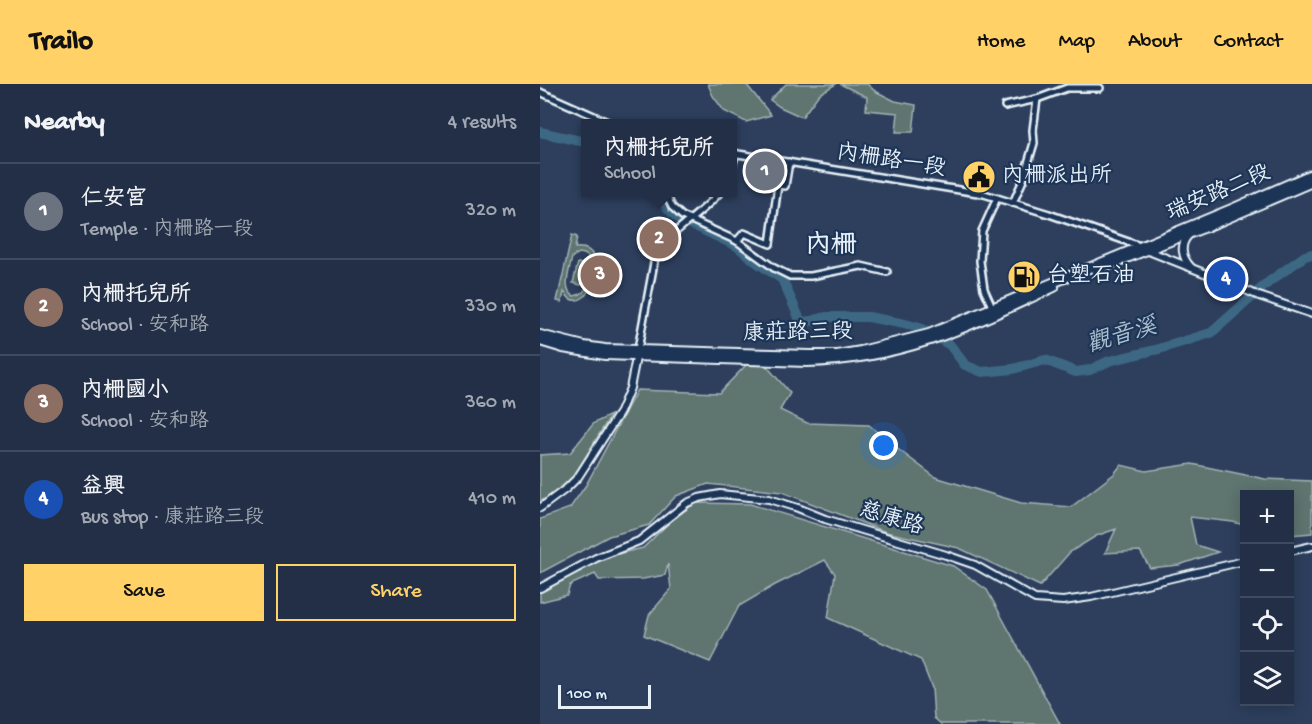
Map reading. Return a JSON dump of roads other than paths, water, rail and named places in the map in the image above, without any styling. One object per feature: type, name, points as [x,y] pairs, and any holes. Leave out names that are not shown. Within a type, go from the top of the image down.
[{"type":"main road","name":"瑞安路二段","points":[[1143,248],[1312,174]]},
{"type":"main road","name":"瑞安路二段","points":[[1143,248],[1193,232],[1312,182]]},
{"type":"main road","name":"康莊路三段","points":[[540,342],[584,352],[809,356],[861,351],[923,339],[945,331],[1143,248]]},
{"type":"main road","name":"康莊路三段","points":[[540,335],[584,346],[637,353]]},
{"type":"street","points":[[1005,106],[1037,99],[1067,88],[1100,88]]},
{"type":"street","points":[[540,92],[601,119]]},
{"type":"street","points":[[1013,203],[1023,180],[1034,143],[1037,99]]},
{"type":"street","name":"內柵路一段","points":[[737,153],[984,194],[1143,248]]},
{"type":"street","points":[[737,241],[744,233],[770,244],[778,185],[785,186],[789,162]]},
{"type":"street","points":[[667,197],[672,207],[682,216],[737,241],[774,268],[790,276],[811,276],[861,266],[887,272]]},
{"type":"street","points":[[540,508],[578,477],[620,412],[630,388],[656,252],[715,197]]},
{"type":"street","points":[[995,311],[984,289],[980,261],[982,231],[997,198]]},
{"type":"street","points":[[1192,268],[1183,255],[1183,246],[1186,238],[1193,232]]},
{"type":"street","points":[[1143,248],[1259,296],[1312,314]]},
{"type":"street","name":"慈康路","points":[[540,588],[596,558],[639,541],[687,503],[720,494],[769,499],[825,519],[946,555],[975,565],[1035,599],[1063,601],[1091,597],[1240,562]]},
{"type":"street","points":[[1294,550],[1312,546]]},
{"type":"waterway","name":"觀音溪","points":[[540,132],[581,141]]},
{"type":"waterway","name":"觀音溪","points":[[661,197],[668,208],[682,221]]},
{"type":"waterway","name":"觀音溪","points":[[691,224],[737,246],[782,279],[801,322],[826,317],[868,317],[920,328],[950,345],[965,365],[982,372],[1013,369],[1045,360],[1076,372],[1090,370],[1109,361],[1211,333],[1270,281],[1305,256],[1312,254]]},
{"type":"place","name":"仁安宮","points":[[765,171]]},
{"type":"place","name":"內柵派出所","points":[[979,177]]},
{"type":"place","name":"內柵托兒所","points":[[659,239]]},
{"type":"place","name":"內柵國小","points":[[600,275]]},
{"type":"place","name":"台塑石油","points":[[1024,277]]},
{"type":"place","name":"益興","points":[[1226,279]]},
{"type":"district","name":"內柵","points":[[831,247]]}]
